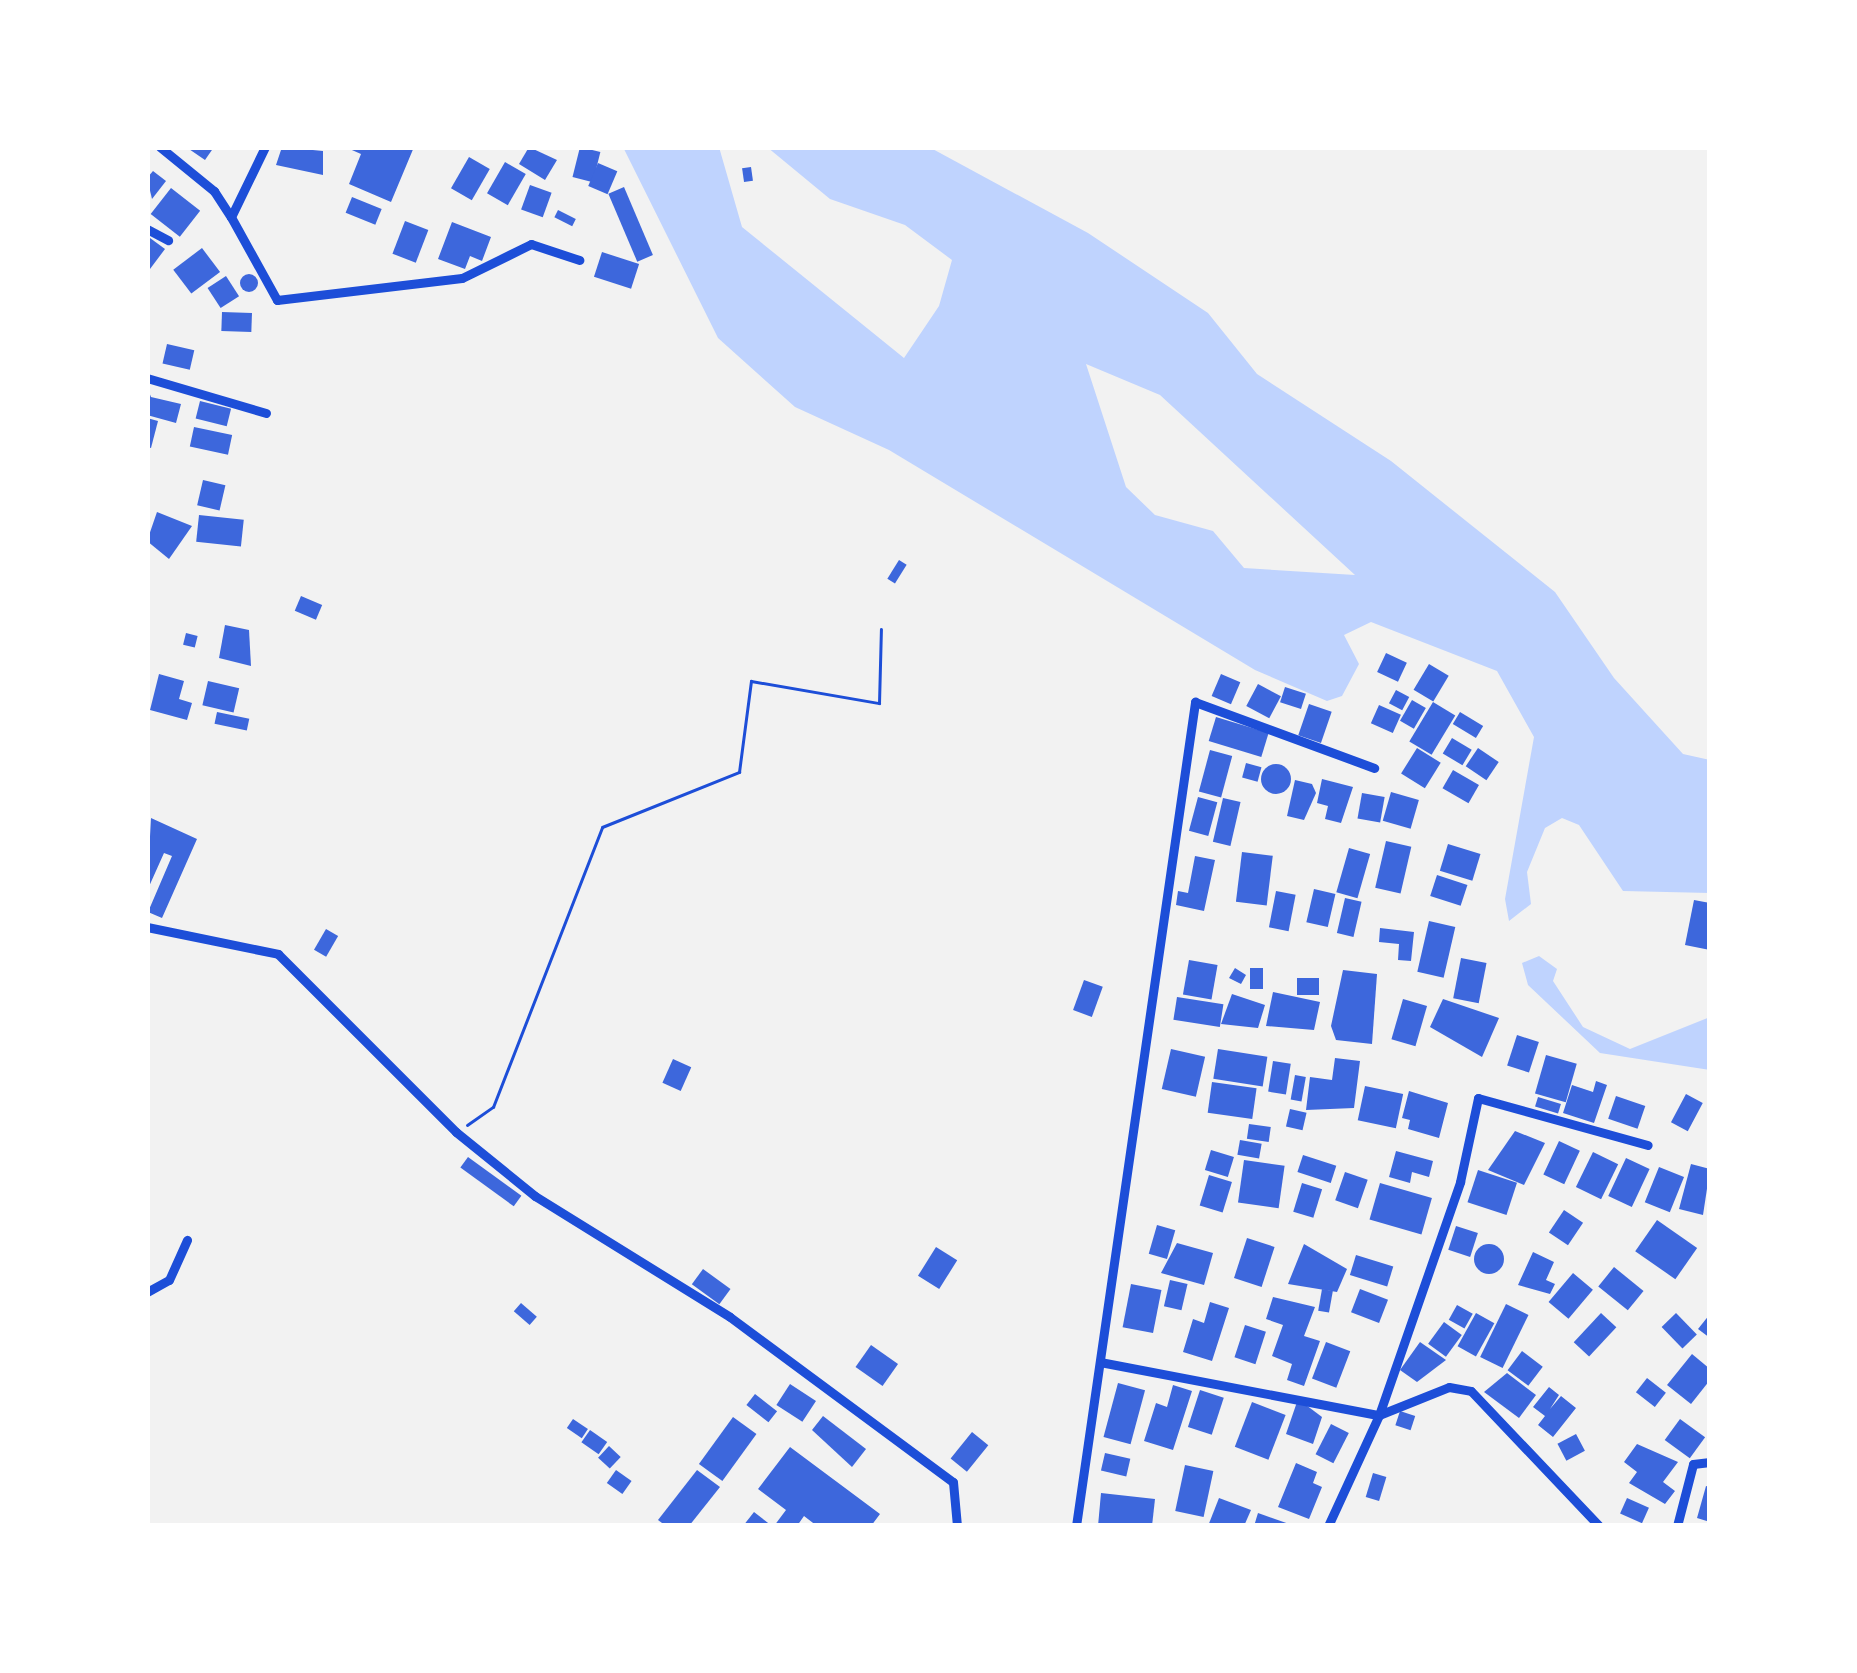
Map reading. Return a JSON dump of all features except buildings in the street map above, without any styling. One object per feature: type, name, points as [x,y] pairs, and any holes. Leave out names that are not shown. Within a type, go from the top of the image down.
[{"type":"street","points":[[160,147],[214,191],[277,300],[462,278],[531,244],[579,260]]},
{"type":"street","points":[[231,217],[265,147]]},
{"type":"street","points":[[147,229],[168,240]]},
{"type":"street","points":[[147,378],[266,413]]},
{"type":"street","points":[[1076,1526],[1196,702],[1374,768]]},
{"type":"street","points":[[147,927],[278,954],[456,1132],[535,1196],[730,1317],[953,1483],[957,1526]]},
{"type":"street","points":[[1328,1526],[1379,1415],[1460,1182],[1478,1098],[1648,1145]]},
{"type":"street","points":[[147,1292],[169,1280],[187,1240]]},
{"type":"street","points":[[1100,1362],[1379,1415],[1418,1406],[1449,1387],[1471,1391],[1599,1526]]},
{"type":"street","points":[[1677,1526],[1693,1464],[1710,1462]]},
{"type":"path","points":[[456,1132],[494,1107],[602,826],[739,772],[751,681],[879,703],[881,629]]},
{"type":"water","points":[[623,147],[719,147],[742,227],[904,358],[939,306],[952,260],[905,225],[830,199],[767,147],[929,147],[1088,233],[1208,313],[1257,374],[1391,461],[1555,592],[1614,678],[1683,754],[1710,760],[1710,893],[1623,891],[1579,825],[1562,818],[1545,828],[1527,872],[1531,904],[1509,921],[1505,899],[1534,737],[1497,671],[1371,622],[1344,635],[1359,664],[1342,696],[1327,701],[1255,670],[889,450],[795,407],[718,338]],"holes":[[[1086,364],[1160,395],[1355,575],[1244,568],[1213,531],[1155,515],[1126,487]]]},
{"type":"water","points":[[1539,956],[1557,969],[1553,981],[1583,1027],[1630,1049],[1710,1017],[1710,1070],[1600,1053],[1528,985],[1522,963]]}]
